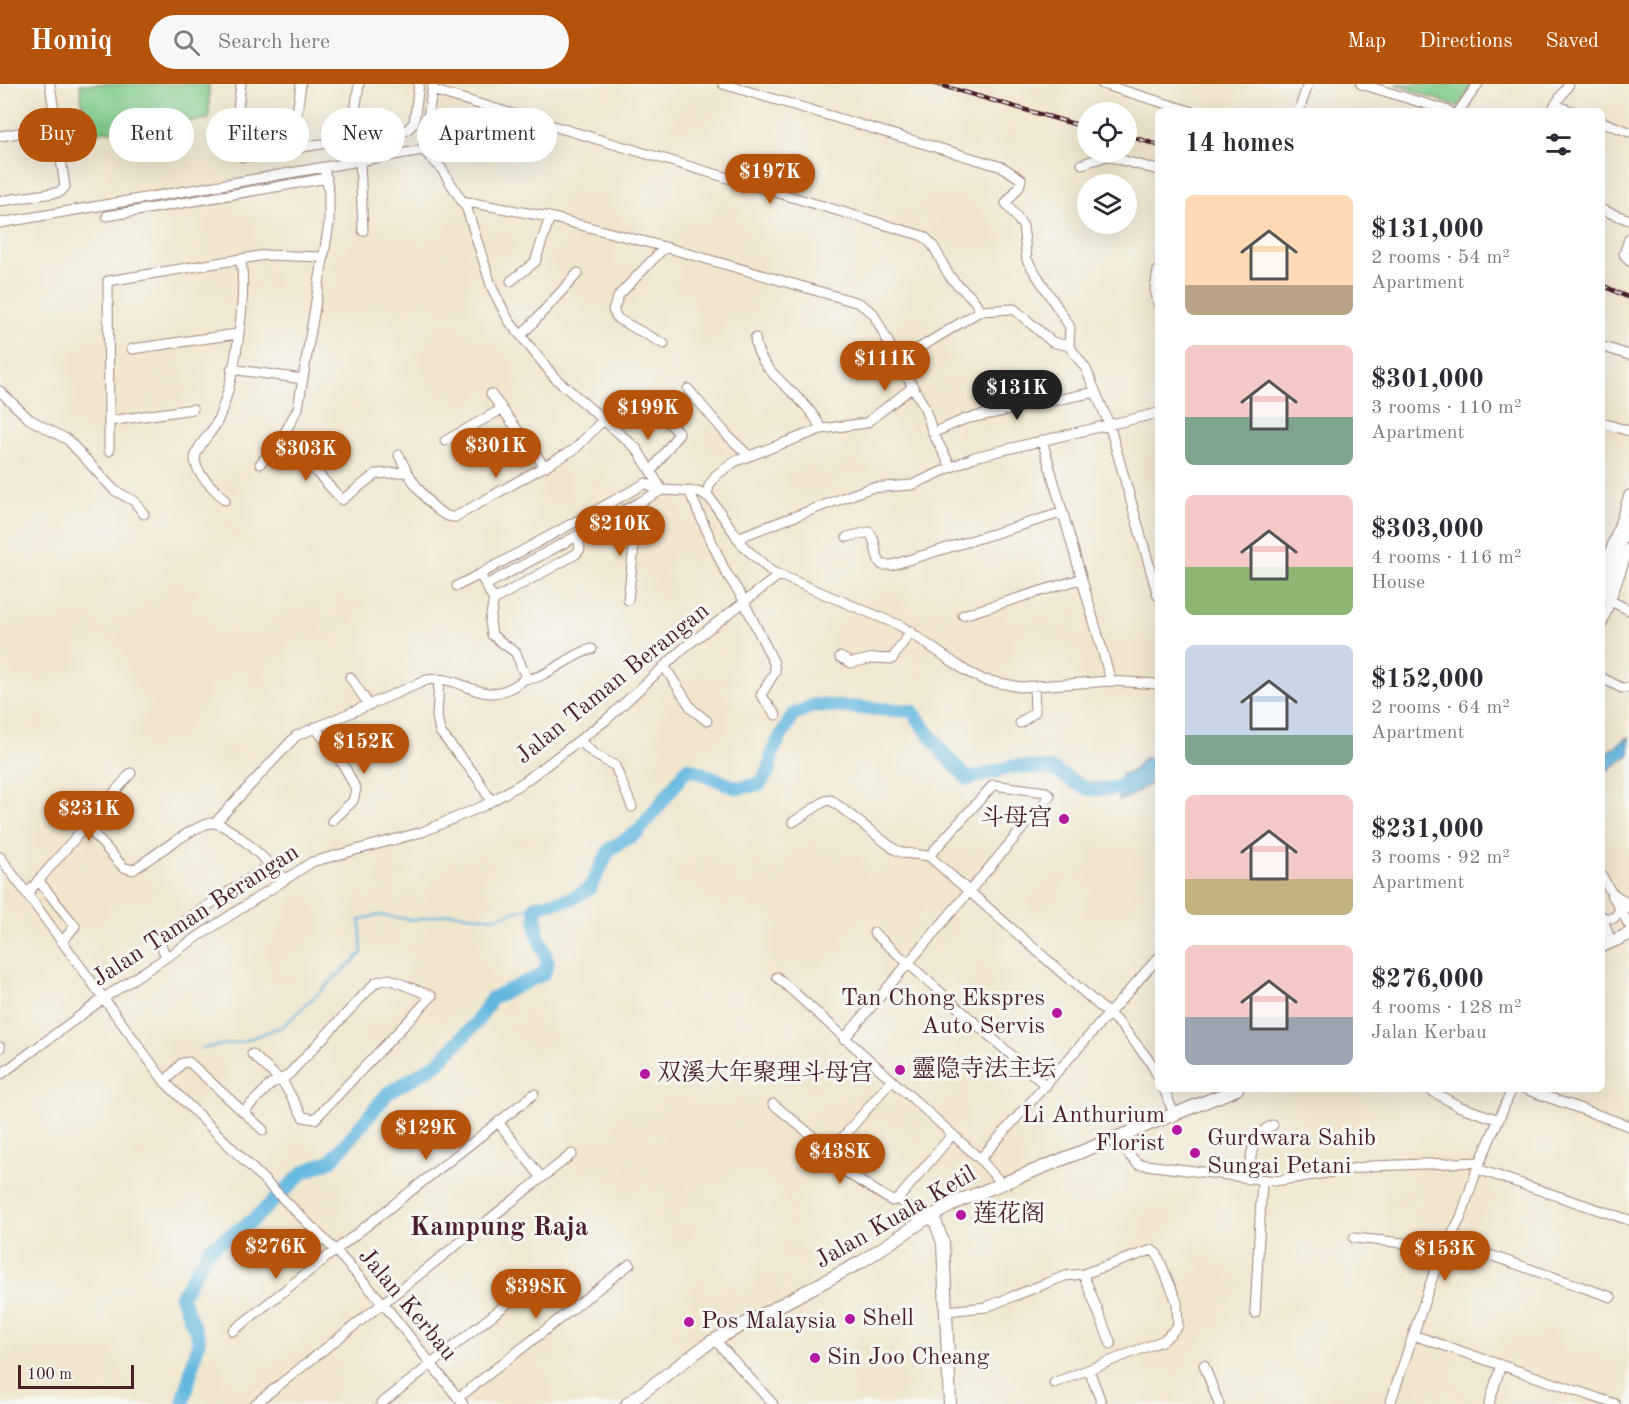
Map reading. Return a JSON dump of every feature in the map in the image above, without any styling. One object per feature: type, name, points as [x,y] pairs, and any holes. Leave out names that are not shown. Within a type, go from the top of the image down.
[{"type":"main road","points":[[1613,894],[1625,908]]},
{"type":"main road","points":[[1606,939],[1629,926]]},
{"type":"main road","points":[[1606,939],[1629,934]]},
{"type":"main road","name":"Jalan Kuala Ketil","points":[[627,1404],[715,1340],[861,1262],[928,1218],[1001,1183],[1229,1092]]},
{"type":"main road","points":[[928,1218],[943,1243],[950,1404]]},
{"type":"street","points":[[50,84],[54,108]]},
{"type":"street","points":[[238,108],[241,84]]},
{"type":"street","points":[[298,108],[302,84]]},
{"type":"street","points":[[356,108],[359,84]]},
{"type":"street","points":[[405,129],[411,128],[419,84]]},
{"type":"street","points":[[723,84],[1002,167],[1017,175],[1021,183],[1006,203],[1023,226],[1026,260],[1070,327],[1069,346],[1086,369],[1108,424],[1155,586]]},
{"type":"street","points":[[1102,84],[1180,108]]},
{"type":"street","points":[[1300,108],[1308,84]]},
{"type":"street","points":[[1361,84],[1385,88],[1441,108]]},
{"type":"street","points":[[1461,108],[1478,84]]},
{"type":"street","points":[[1553,108],[1569,84]]},
{"type":"street","points":[[429,108],[432,87],[923,236],[934,246],[946,271],[974,299],[980,311]]},
{"type":"street","points":[[1605,123],[1629,132]]},
{"type":"street","points":[[0,136],[18,133]]},
{"type":"street","points":[[1082,164],[1107,156],[1155,169]]},
{"type":"street","points":[[0,201],[63,189],[60,162]]},
{"type":"street","points":[[0,223],[354,162]]},
{"type":"street","points":[[360,162],[363,231]]},
{"type":"street","points":[[435,162],[462,201],[496,298],[521,336],[555,378],[637,449],[660,491]]},
{"type":"street","points":[[260,464],[283,436],[295,415],[303,379],[330,208],[324,167]]},
{"type":"street","points":[[107,216],[327,178]]},
{"type":"street","points":[[462,201],[550,217],[859,303],[873,313],[924,406],[933,433],[951,466]]},
{"type":"street","points":[[1605,211],[1629,220]]},
{"type":"street","points":[[511,281],[535,262],[550,217]]},
{"type":"street","points":[[1629,239],[1624,254],[1629,261]]},
{"type":"street","points":[[664,247],[619,295],[614,310],[618,319],[664,344]]},
{"type":"street","points":[[110,451],[108,281],[265,255],[322,257]]},
{"type":"street","points":[[225,500],[198,469],[195,460],[197,451],[219,418],[231,369],[244,293],[241,259]]},
{"type":"street","points":[[521,336],[579,273]]},
{"type":"street","points":[[898,361],[980,311],[1014,309],[1053,342],[1069,346]]},
{"type":"street","points":[[132,349],[237,334]]},
{"type":"street","points":[[755,338],[763,363],[808,405],[820,429]]},
{"type":"street","points":[[1605,347],[1629,355]]},
{"type":"street","points":[[231,369],[303,379]]},
{"type":"street","points":[[707,495],[709,486],[716,475],[749,456],[820,429],[866,423],[913,387]]},
{"type":"street","points":[[688,388],[728,436],[749,456]]},
{"type":"street","points":[[0,391],[29,419],[69,440],[114,490],[134,501],[144,514]]},
{"type":"street","points":[[933,433],[965,419],[1095,392]]},
{"type":"street","points":[[491,394],[545,467]]},
{"type":"street","points":[[651,472],[679,433],[667,421],[657,403]]},
{"type":"street","points":[[109,422],[194,409]]},
{"type":"street","points":[[445,441],[502,409]]},
{"type":"street","points":[[738,538],[870,488],[912,485],[974,457],[1155,414]]},
{"type":"street","points":[[399,455],[406,472],[415,485],[449,518],[455,517],[575,449],[603,420]]},
{"type":"street","points":[[1605,424],[1629,431]]},
{"type":"street","points":[[283,436],[342,501],[376,474],[406,472]]},
{"type":"street","points":[[1041,440],[1110,681]]},
{"type":"street","points":[[457,586],[646,483],[660,491]]},
{"type":"street","points":[[486,585],[660,491],[688,491],[707,495],[755,560],[778,576],[911,631],[966,671],[984,680],[1000,685],[1034,687],[1110,681],[1155,684]]},
{"type":"street","points":[[688,491],[725,571],[745,603],[774,663],[774,672],[761,695],[776,715]]},
{"type":"street","points":[[1605,567],[1629,495]]},
{"type":"street","points":[[620,513],[634,546],[628,600]]},
{"type":"street","points":[[847,537],[869,532],[874,539],[879,562],[882,565],[892,565],[1061,513]]},
{"type":"street","points":[[1606,599],[1629,520]]},
{"type":"street","points":[[494,598],[576,554],[580,549],[579,536]]},
{"type":"street","points":[[1605,539],[1613,542]]},
{"type":"street","points":[[1606,599],[1629,548]]},
{"type":"street","points":[[480,574],[494,598],[490,621],[492,635],[516,653],[526,678]]},
{"type":"street","name":"Jalan Taman Berangan","points":[[0,1075],[104,998],[285,879],[324,857],[401,839],[444,824],[491,801],[541,770],[580,741],[663,666],[778,576]]},
{"type":"street","points":[[963,615],[1080,579]]},
{"type":"street","points":[[1606,599],[1629,610]]},
{"type":"street","points":[[840,657],[851,663],[874,658],[892,659],[911,631]]},
{"type":"street","points":[[86,825],[123,867],[133,870],[202,826],[215,823],[296,736],[427,680],[439,680],[490,694],[503,693],[526,678],[535,679],[576,654],[592,649]]},
{"type":"street","points":[[663,666],[692,709],[707,721]]},
{"type":"street","points":[[350,677],[369,705]]},
{"type":"street","points":[[439,680],[436,716],[440,732],[476,776],[491,801]]},
{"type":"street","points":[[1605,680],[1622,688],[1629,688]]},
{"type":"street","points":[[1020,723],[1035,712],[1034,687]]},
{"type":"street","points":[[315,727],[344,766],[356,789],[353,801],[332,820]]},
{"type":"street","points":[[580,741],[594,754],[615,766],[632,807]]},
{"type":"street","points":[[27,894],[131,773]]},
{"type":"street","points":[[844,1039],[1047,801],[1048,794],[993,785],[929,856]]},
{"type":"street","points":[[793,822],[825,801],[831,800],[894,849],[904,853],[929,856],[1111,1014],[1134,1040],[1155,1072]]},
{"type":"street","points":[[215,823],[231,831],[285,879]]},
{"type":"street","name":"Jalan Kerbau","points":[[0,857],[165,1082],[335,1250],[382,1302],[461,1401]]},
{"type":"street","points":[[166,957],[158,938],[270,865]]},
{"type":"street","points":[[38,880],[75,926],[62,942]]},
{"type":"street","points":[[1605,881],[1613,894]]},
{"type":"street","points":[[1605,917],[1614,918],[1625,908],[1629,926]]},
{"type":"street","points":[[874,933],[1046,1086]]},
{"type":"street","points":[[980,1159],[1111,1014],[1155,962]]},
{"type":"street","points":[[777,977],[980,1159],[1001,1183]]},
{"type":"street","points":[[243,1112],[265,1089],[280,1080],[290,1073],[376,982],[389,979],[432,996],[315,1119],[303,1117],[280,1080],[252,1054]]},
{"type":"street","points":[[165,1082],[182,1063],[189,1062],[263,1130]]},
{"type":"street","points":[[891,1081],[831,1151],[830,1158],[836,1166],[887,1200],[898,1199],[928,1218]]},
{"type":"street","points":[[1165,1092],[1174,1114]]},
{"type":"street","points":[[1434,1092],[1458,1106],[1499,1120]]},
{"type":"street","points":[[1390,1404],[1430,1283],[1461,1217],[1479,1165],[1511,1092]]},
{"type":"street","points":[[1533,1092],[1629,1126]]},
{"type":"street","points":[[233,1331],[534,1094]]},
{"type":"street","points":[[773,1104],[831,1151]]},
{"type":"street","points":[[498,1122],[541,1177]]},
{"type":"street","points":[[1248,1179],[1253,1144],[1264,1128],[1273,1125]]},
{"type":"street","points":[[898,1199],[952,1135]]},
{"type":"street","points":[[1121,1135],[1129,1155],[1138,1164],[1248,1179],[1301,1178],[1371,1166],[1479,1165],[1629,1220]]},
{"type":"street","points":[[255,1404],[572,1154]]},
{"type":"street","points":[[1255,1313],[1262,1180]]},
{"type":"street","points":[[1354,1238],[1414,1244],[1431,1240],[1449,1241],[1611,1297]]},
{"type":"street","points":[[946,1311],[986,1307],[1065,1276],[1083,1274],[1152,1250],[1157,1254],[1170,1283],[1179,1311],[1178,1326],[1170,1337],[1054,1383]]},
{"type":"street","points":[[461,1401],[630,1264]]},
{"type":"street","points":[[1083,1274],[1111,1344]]},
{"type":"street","points":[[381,1404],[533,1283]]},
{"type":"street","points":[[1413,1335],[1502,1365],[1583,1399],[1614,1404]]},
{"type":"street","points":[[715,1340],[773,1404]]},
{"type":"street","points":[[1204,1365],[1219,1404]]},
{"type":"street","points":[[1489,1404],[1502,1365]]},
{"type":"street","points":[[1089,1370],[1102,1404]]},
{"type":"green space","points":[[80,84],[209,84],[209,108],[206,108],[206,119],[194,121],[194,108],[109,108],[109,131],[97,132],[97,108],[82,108]]},
{"type":"green space","points":[[1395,84],[1473,84],[1458,107]]},
{"type":"water","points":[[1629,737],[1629,755],[1605,772],[1605,754]]},
{"type":"water","points":[[1155,757],[1155,782],[1119,800],[1121,775],[1133,771],[1143,759]]},
{"type":"waterway","points":[[183,1404],[199,1339],[181,1296],[210,1248],[252,1221],[304,1172],[332,1160],[388,1093],[438,1063],[476,1023],[492,998],[543,974],[548,963],[537,932],[536,906],[571,899],[590,888],[610,849],[639,831],[688,768],[737,788],[760,784],[769,770],[773,750],[793,715],[814,705],[912,711],[945,755],[968,779],[1015,766],[1051,769],[1088,789],[1113,789],[1155,769]]},
{"type":"waterway","points":[[202,1048],[241,1042],[283,1026],[362,953],[360,920],[377,915],[415,920],[451,913],[493,918],[536,906]]},
{"type":"railway","points":[[936,84],[1077,125]]},
{"type":"railway","points":[[1137,138],[1155,144]]},
{"type":"railway","points":[[1605,286],[1629,298]]},
{"type":"place","name":"斗母宫","points":[[1064,819]]},
{"type":"place","name":"Tan Chong Ekspres Auto Servis","points":[[1057,1013]]},
{"type":"place","name":"靈隐寺法主坛","points":[[900,1070]]},
{"type":"place","name":"双溪大年聚理斗母宫","points":[[645,1074]]},
{"type":"place","name":"Li Anthurium Florist","points":[[1177,1130]]},
{"type":"place","name":"Gurdwara Sahib Sungai Petani","points":[[1195,1153]]},
{"type":"place","name":"莲花阁","points":[[961,1215]]},
{"type":"place","name":"Shell","points":[[850,1319]]},
{"type":"place","name":"Pos Malaysia","points":[[689,1322]]},
{"type":"place","name":"Sin Joo Cheang","points":[[815,1358]]},
{"type":"district","name":"Kampung Raja","points":[[499,1227]]}]
